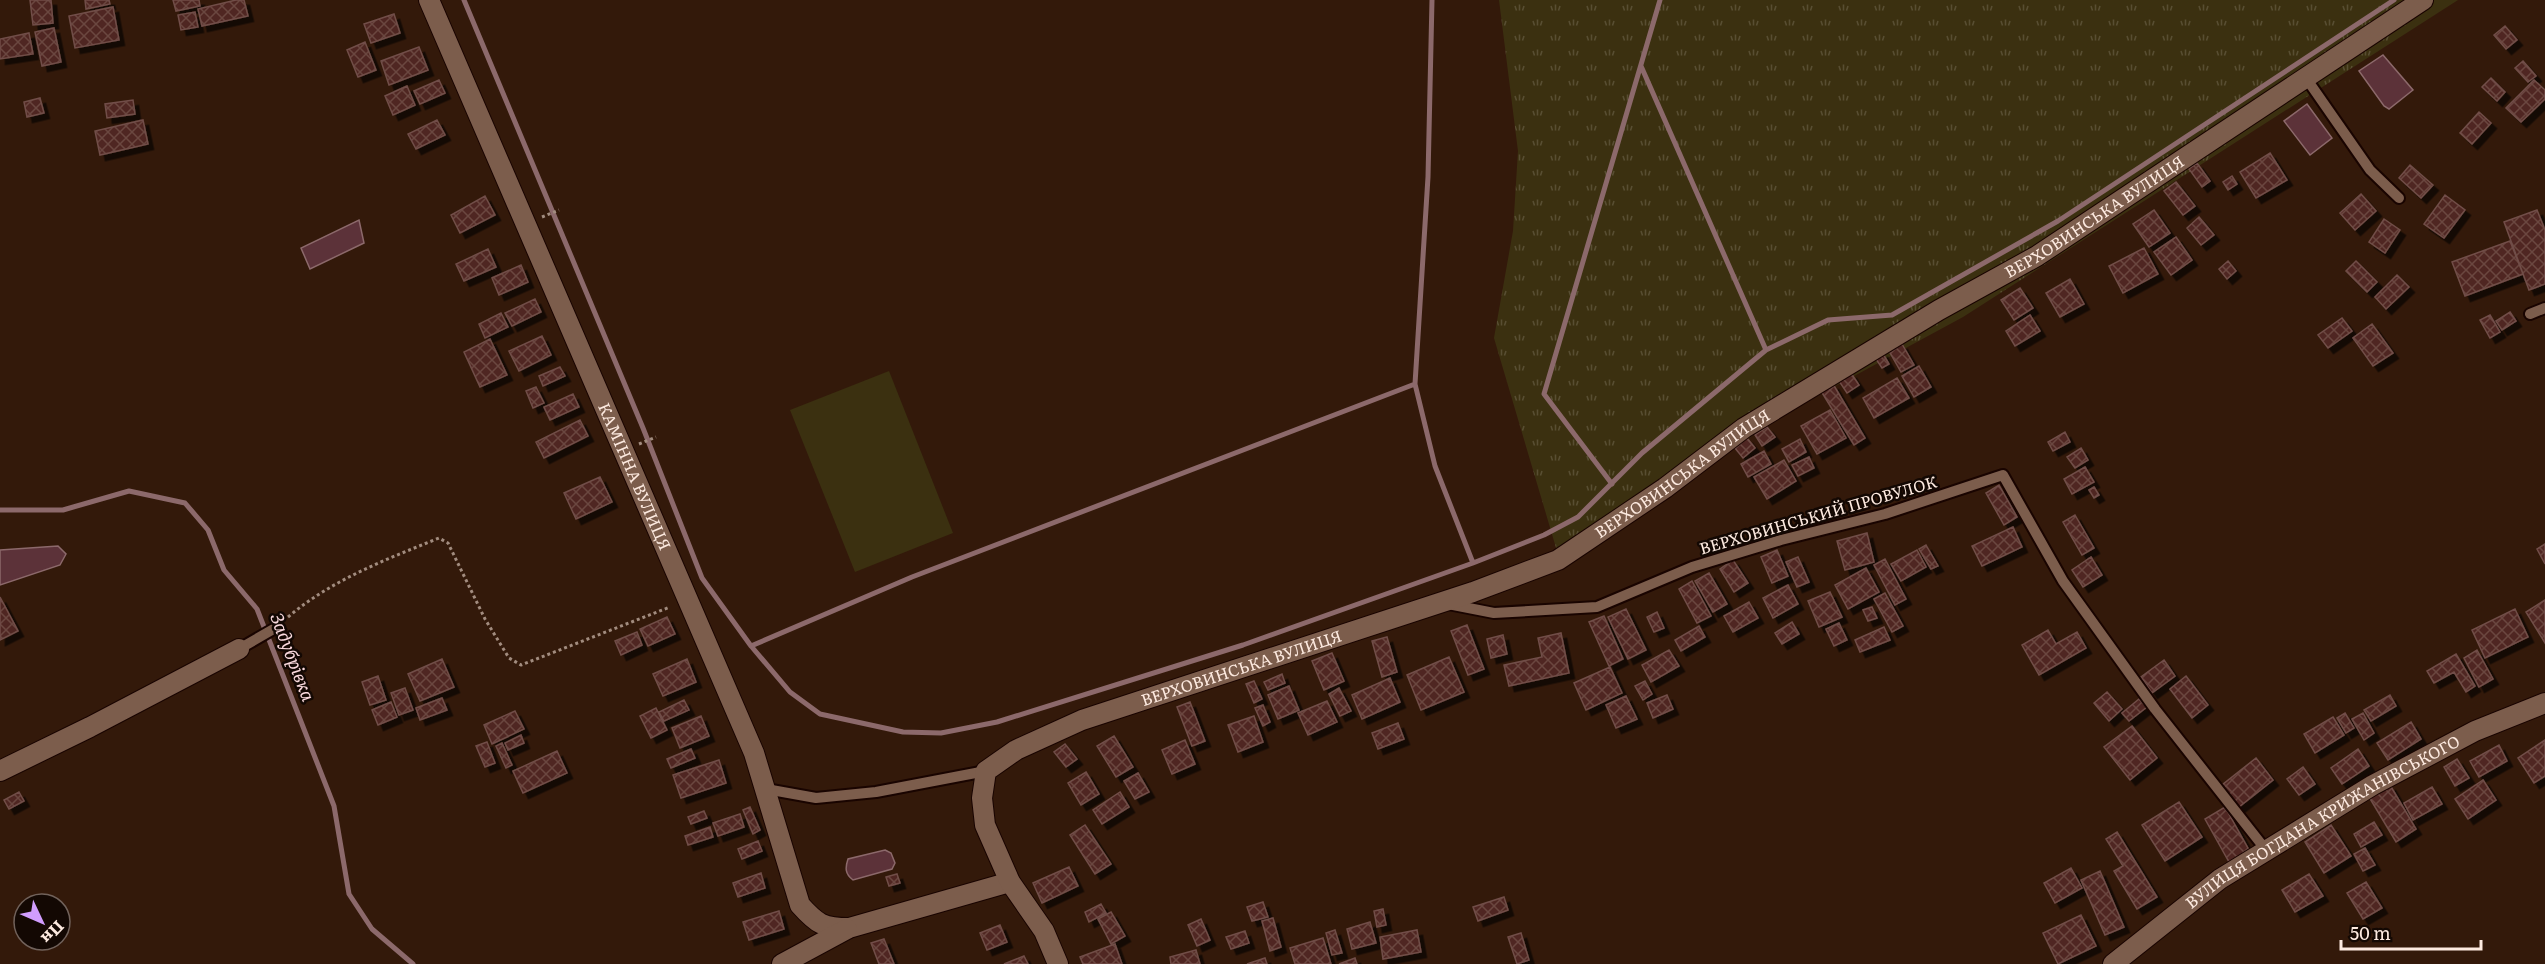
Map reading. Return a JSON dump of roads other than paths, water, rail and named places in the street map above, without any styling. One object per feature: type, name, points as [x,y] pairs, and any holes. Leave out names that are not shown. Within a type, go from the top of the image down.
[{"type":"street","name":"КАМІННА ВУЛИЦЯ","points":[[429,0],[754,753],[800,905],[815,922],[830,928],[849,928]]},
{"type":"street","name":"ВЕРХОВИНСЬКА ВУЛИЦЯ","points":[[986,771],[1016,750],[1082,720],[1441,602],[1558,560],[1665,488],[1744,428],[1899,333],[2037,256],[2422,0]]},
{"type":"street","points":[[0,771],[238,650]]},
{"type":"street","name":"ВУЛИЦЯ БОГДАНА КРИЖАНІВСЬКОГО","points":[[2113,964],[2220,879],[2373,785],[2475,731],[2545,703]]},
{"type":"street","points":[[986,771],[982,798],[985,825],[1010,882],[1044,931],[1058,964]]},
{"type":"street","name":"КАМІННА ВУЛИЦЯ","points":[[782,964],[849,928],[1010,882]]},
{"type":"lane","points":[[2306,78],[2370,170],[2399,198]]},
{"type":"lane","points":[[2530,314],[2545,308]]},
{"type":"lane","name":"ВЕРХОВИНСЬКИЙ ПРОВУЛОК","points":[[1441,602],[1494,613],[1597,608],[1692,567],[1781,540],[1885,514],[2003,475],[2063,581],[2155,709],[2266,850]]},
{"type":"lane","points":[[238,650],[277,627]]},
{"type":"lane","points":[[766,789],[816,798],[876,792],[986,771]]},
{"type":"waterway","points":[[464,0],[643,428],[702,578],[751,646],[790,692],[820,714],[903,732],[941,733],[997,722],[1243,645],[1473,563],[1544,535],[1578,517],[1642,453],[1766,350],[1641,66]]},
{"type":"waterway","points":[[1432,0],[1428,177],[1415,384],[1435,466],[1473,563]]},
{"type":"waterway","points":[[1612,484],[1544,394],[1660,0]]},
{"type":"waterway","points":[[1766,350],[1828,320],[1892,315],[2058,221],[2394,0]]},
{"type":"waterway","points":[[751,646],[912,577],[1415,384]]},
{"type":"waterway","name":"Задубрівка","points":[[0,510],[63,510],[129,491],[185,503],[208,530],[224,570],[257,609],[334,806],[349,894],[372,929],[413,964]]}]
